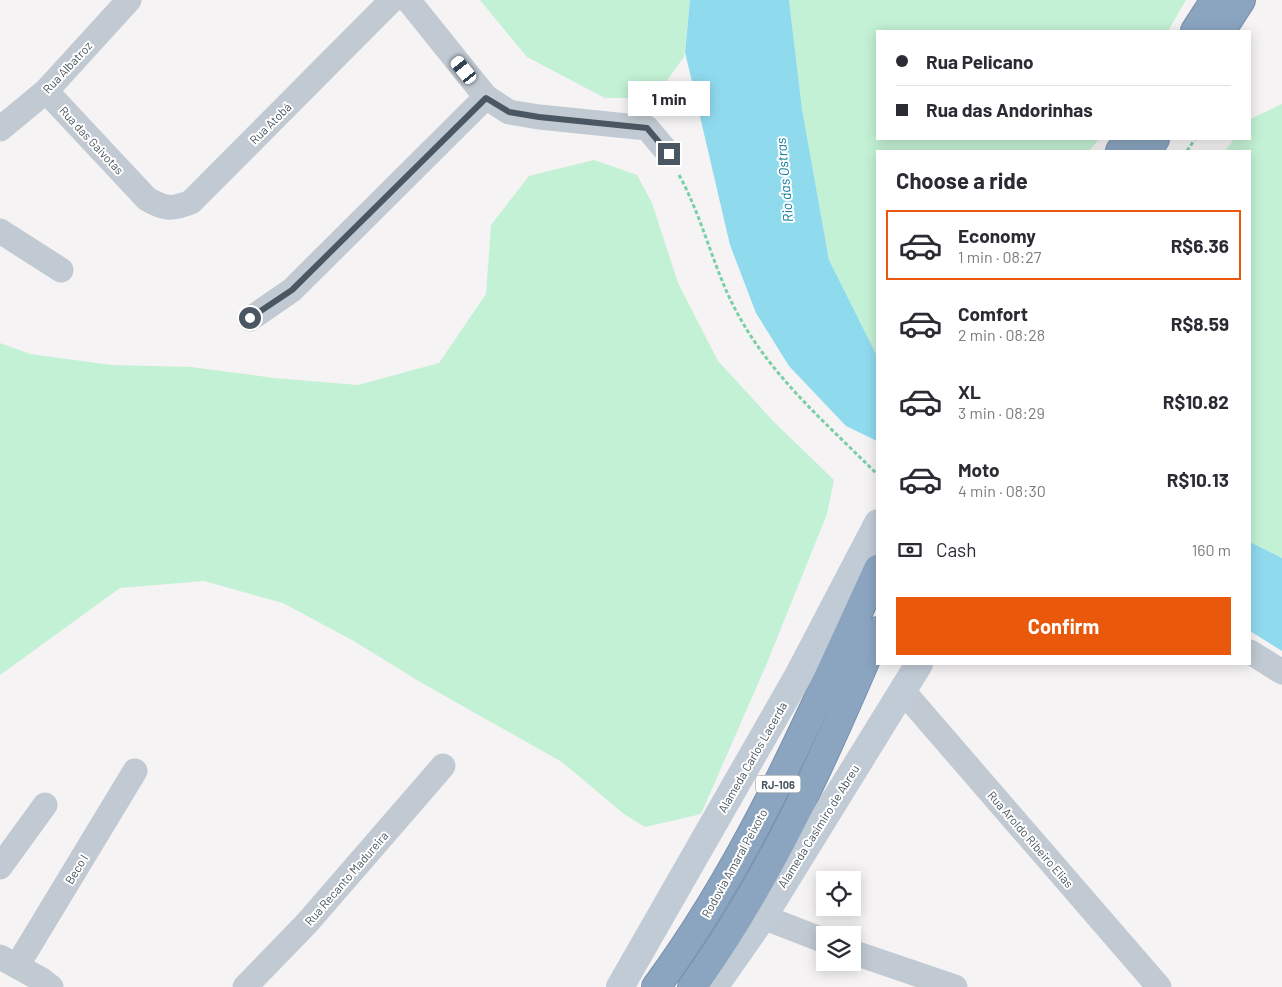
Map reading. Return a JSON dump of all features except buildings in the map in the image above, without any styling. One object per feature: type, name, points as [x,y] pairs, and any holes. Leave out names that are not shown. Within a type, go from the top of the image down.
[{"type":"highway","points":[[1197,30],[1215,0]]},
{"type":"highway","points":[[1222,30],[1240,0]]},
{"type":"highway","name":"Rodovia Amaral Peixoto","points":[[657,985],[686,946],[716,897],[781,778],[876,572]]},
{"type":"highway","name":"RJ-106","points":[[692,987],[720,949],[793,818],[826,753],[876,636]]},
{"type":"main road","name":"Alameda Carlos Lacerda","points":[[625,978],[798,676],[876,527]]},
{"type":"main road","name":"Alameda Casimiro de Abreu","points":[[714,987],[763,917],[918,665]]},
{"type":"main road","points":[[625,978],[657,985]]},
{"type":"street","name":"Rua Albatroz","points":[[0,129],[46,91],[129,0]]},
{"type":"street","name":"Rua Atobá","points":[[137,189],[147,199],[160,206],[175,209],[191,202],[392,0]]},
{"type":"street","points":[[408,0],[486,98],[509,112],[539,117],[647,128],[669,154]]},
{"type":"street","name":"Rua das Gaivotas","points":[[46,91],[137,189]]},
{"type":"street","points":[[250,318],[292,290],[486,98]]},
{"type":"street","points":[[0,232],[61,270]]},
{"type":"street","points":[[1251,653],[1282,672]]},
{"type":"street","name":"Rua Aroldo Ribeiro Elias","points":[[902,690],[1159,987]]},
{"type":"street","name":"Rua Recanto Madureira","points":[[245,987],[307,923],[443,766]]},
{"type":"street","name":"Beco I","points":[[9,962],[135,771]]},
{"type":"street","points":[[0,867],[45,805]]},
{"type":"street","points":[[763,917],[816,938]]},
{"type":"street","points":[[861,955],[955,987]]},
{"type":"street","points":[[9,962],[51,987]]},
{"type":"path","points":[[669,154],[694,202],[739,318],[776,372],[876,472]]},
{"type":"green space","points":[[480,0],[690,0],[684,57],[654,98],[605,98],[527,57]]},
{"type":"green space","points":[[789,0],[1186,0],[1169,30],[876,30],[876,140],[1098,140],[1090,150],[876,150],[876,354],[829,260],[802,109]]},
{"type":"green space","points":[[1282,104],[1282,558],[1251,542],[1251,150],[1226,150],[1233,140],[1251,140],[1251,119]]},
{"type":"green space","points":[[594,160],[637,175],[652,203],[678,283],[718,361],[774,422],[834,480],[827,514],[767,663],[701,814],[645,827],[624,814],[562,762],[422,683],[352,640],[283,603],[204,581],[120,588],[0,675],[0,343],[30,354],[111,365],[191,367],[274,378],[358,385],[439,363],[486,294],[491,225],[529,176]]},
{"type":"water","name":"Rio das Ostras","points":[[690,0],[789,0],[802,109],[829,260],[876,354],[876,441],[846,426],[789,366],[756,313],[730,245],[685,52]]},
{"type":"water","points":[[1251,542],[1282,558],[1282,651],[1251,632]]},
{"type":"route","points":[[250,318],[292,290],[486,98],[509,112],[539,117],[647,128],[669,154]]}]
